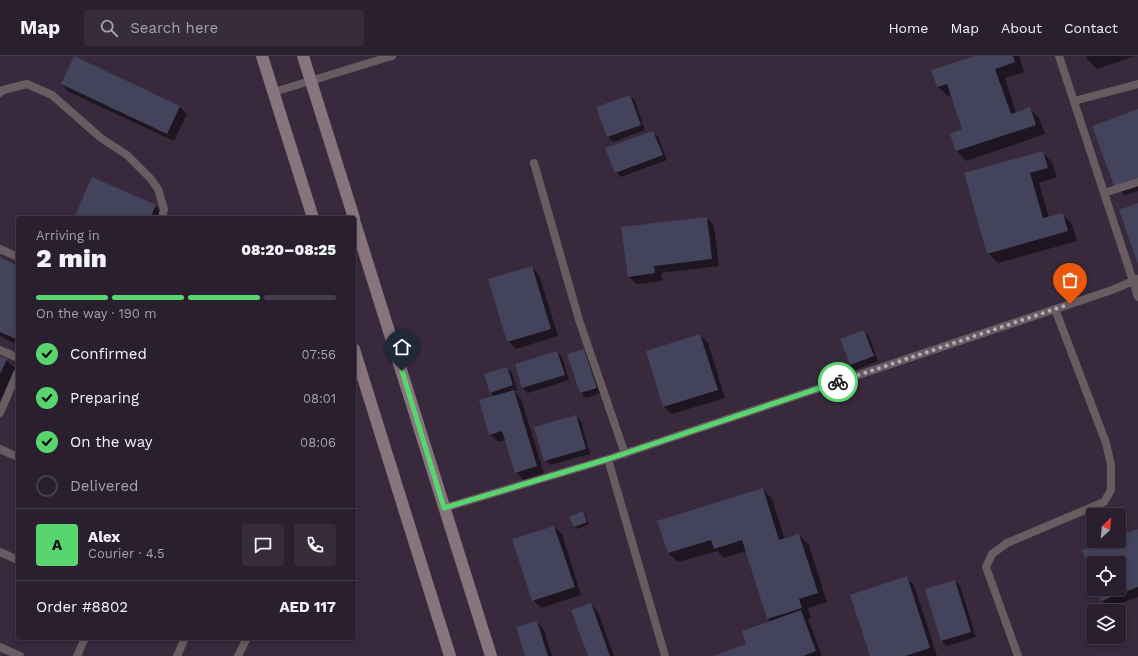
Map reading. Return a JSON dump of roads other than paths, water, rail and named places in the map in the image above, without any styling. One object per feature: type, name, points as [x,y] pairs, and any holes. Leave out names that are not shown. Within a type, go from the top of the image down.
[{"type":"street","points":[[262,56],[311,216]]},
{"type":"street","points":[[303,56],[353,216]]},
{"type":"street","points":[[356,225],[490,656]]},
{"type":"street","points":[[356,355],[450,656]]},
{"type":"lane","points":[[274,92],[392,56]]},
{"type":"lane","points":[[1059,56],[1104,193],[1135,280],[1138,298]]},
{"type":"lane","points":[[0,93],[3,90],[27,84],[52,95],[101,138],[127,155],[150,178],[158,189],[164,209],[162,216]]},
{"type":"lane","points":[[1074,102],[1138,84]]},
{"type":"lane","points":[[534,164],[579,320],[625,454]]},
{"type":"lane","points":[[1104,193],[1138,182]]},
{"type":"lane","points":[[0,248],[16,255]]},
{"type":"lane","points":[[444,508],[625,454],[1112,290],[1135,280]]},
{"type":"lane","points":[[1018,656],[986,567],[992,554],[1007,543],[1104,502],[1111,490],[1111,465],[1106,443],[1056,309]]},
{"type":"lane","points":[[0,350],[16,357]]},
{"type":"lane","points":[[0,414],[16,376]]},
{"type":"lane","points":[[0,449],[16,456]]},
{"type":"lane","points":[[608,459],[664,656]]},
{"type":"lane","points":[[0,552],[16,559]]},
{"type":"lane","points":[[77,656],[85,640]]},
{"type":"lane","points":[[177,656],[184,640]]},
{"type":"lane","points":[[238,656],[246,640]]},
{"type":"lane","points":[[0,647],[20,656]]}]
